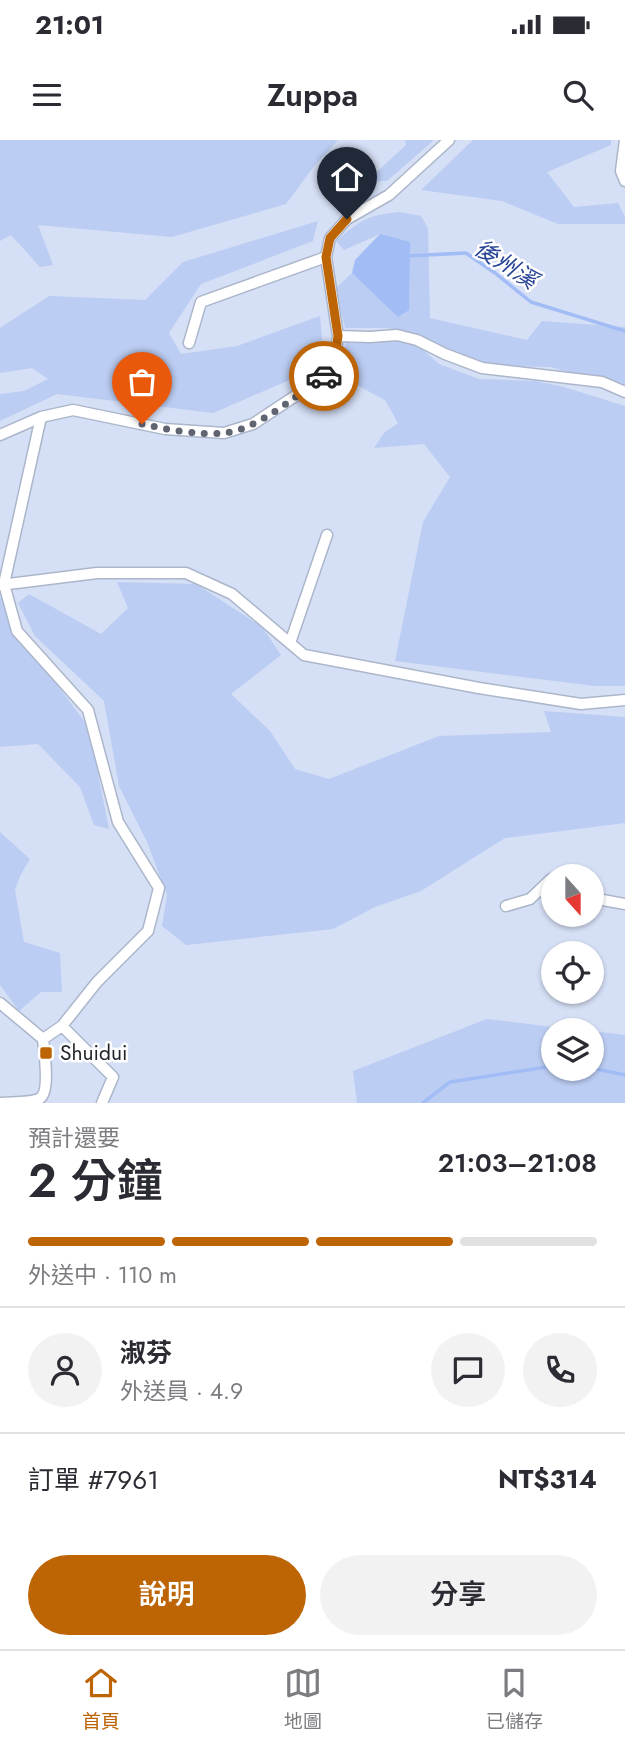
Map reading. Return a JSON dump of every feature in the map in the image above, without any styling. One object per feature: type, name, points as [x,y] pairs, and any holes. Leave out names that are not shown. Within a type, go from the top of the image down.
[{"type":"street","points":[[0,435],[41,417],[73,410],[165,429],[224,433],[253,424],[333,371],[338,336],[326,257],[330,238],[347,219],[389,195],[449,140]]},
{"type":"street","points":[[625,140],[621,171],[625,181]]},
{"type":"street","points":[[189,343],[201,302],[326,257]]},
{"type":"street","points":[[338,336],[397,334],[482,368],[602,382],[625,393]]},
{"type":"street","points":[[41,417],[2,584],[17,631],[88,710],[118,822],[159,888],[148,931],[97,982],[62,1026],[43,1039]]},
{"type":"street","points":[[290,643],[327,535]]},
{"type":"street","points":[[2,584],[97,573],[186,573],[232,594],[304,655],[581,704],[625,700]]},
{"type":"street","points":[[506,906],[530,899],[541,889]]},
{"type":"street","points":[[604,900],[625,904]]},
{"type":"street","points":[[0,1003],[43,1039],[47,1086],[44,1095],[38,1100],[0,1103]]},
{"type":"street","points":[[62,1026],[113,1077],[102,1103]]},
{"type":"shaded area","points":[[0,140],[338,140],[286,204],[172,237],[38,225],[53,265],[40,267],[11,235],[0,241]]},
{"type":"shaded area","points":[[405,140],[434,140],[387,181],[367,181],[406,145]]},
{"type":"shaded area","points":[[473,140],[611,140],[611,145],[547,172],[574,207],[618,203],[625,217],[625,224],[558,224],[502,201],[421,190]]},
{"type":"shaded area","points":[[400,212],[421,216],[428,228],[430,318],[527,340],[542,321],[625,327],[625,390],[551,367],[487,366],[419,336],[388,328],[345,328],[336,288],[352,273],[368,287],[380,234],[344,250],[336,241],[365,220]]},
{"type":"shaded area","points":[[318,221],[313,241],[201,284],[169,333],[181,354],[237,346],[320,316],[322,340],[292,379],[213,413],[57,394],[0,421],[0,394],[24,391],[48,379],[32,368],[0,373],[0,328],[49,296],[145,300],[183,262]]},
{"type":"shaded area","points":[[380,234],[410,242],[409,310],[398,317],[352,273],[355,260]]},
{"type":"shaded area","points":[[413,341],[439,364],[479,379],[535,381],[625,406],[625,686],[595,686],[395,661],[423,522],[450,477],[424,444],[374,448],[384,433],[398,423],[385,400],[353,383],[342,371],[346,343]]},
{"type":"shaded area","points":[[117,582],[196,584],[262,627],[281,655],[231,694],[270,731],[295,769],[329,779],[439,736],[551,732],[544,711],[625,717],[625,823],[505,838],[421,891],[375,907],[333,929],[186,945],[162,926],[167,895],[147,842],[119,786],[104,701],[35,636],[18,603],[29,594],[101,634],[128,608]]},
{"type":"shaded area","points":[[0,598],[17,631],[84,721],[94,753],[109,829],[94,825],[80,787],[38,744],[0,747]]},
{"type":"shaded area","points":[[0,832],[30,859],[15,890],[24,942],[60,953],[62,992],[41,992],[19,1011],[0,985]]},
{"type":"shaded area","points":[[487,1019],[541,1026],[541,1081],[604,1081],[604,1032],[625,1035],[625,1103],[357,1103],[353,1071]]},
{"type":"waterway","name":"後州溪","points":[[407,256],[466,253],[531,302],[625,331]]},
{"type":"waterway","points":[[423,1103],[450,1082],[541,1068]]},
{"type":"waterway","points":[[604,1071],[625,1075]]},
{"type":"way so far","points":[[142,424],[165,429],[224,433],[253,424],[324,376]]},
{"type":"place","name":"Shuidui","points":[[46,1053]]},
{"type":"route","points":[[324,376],[333,371],[338,336],[326,257],[330,238],[347,219]]}]
